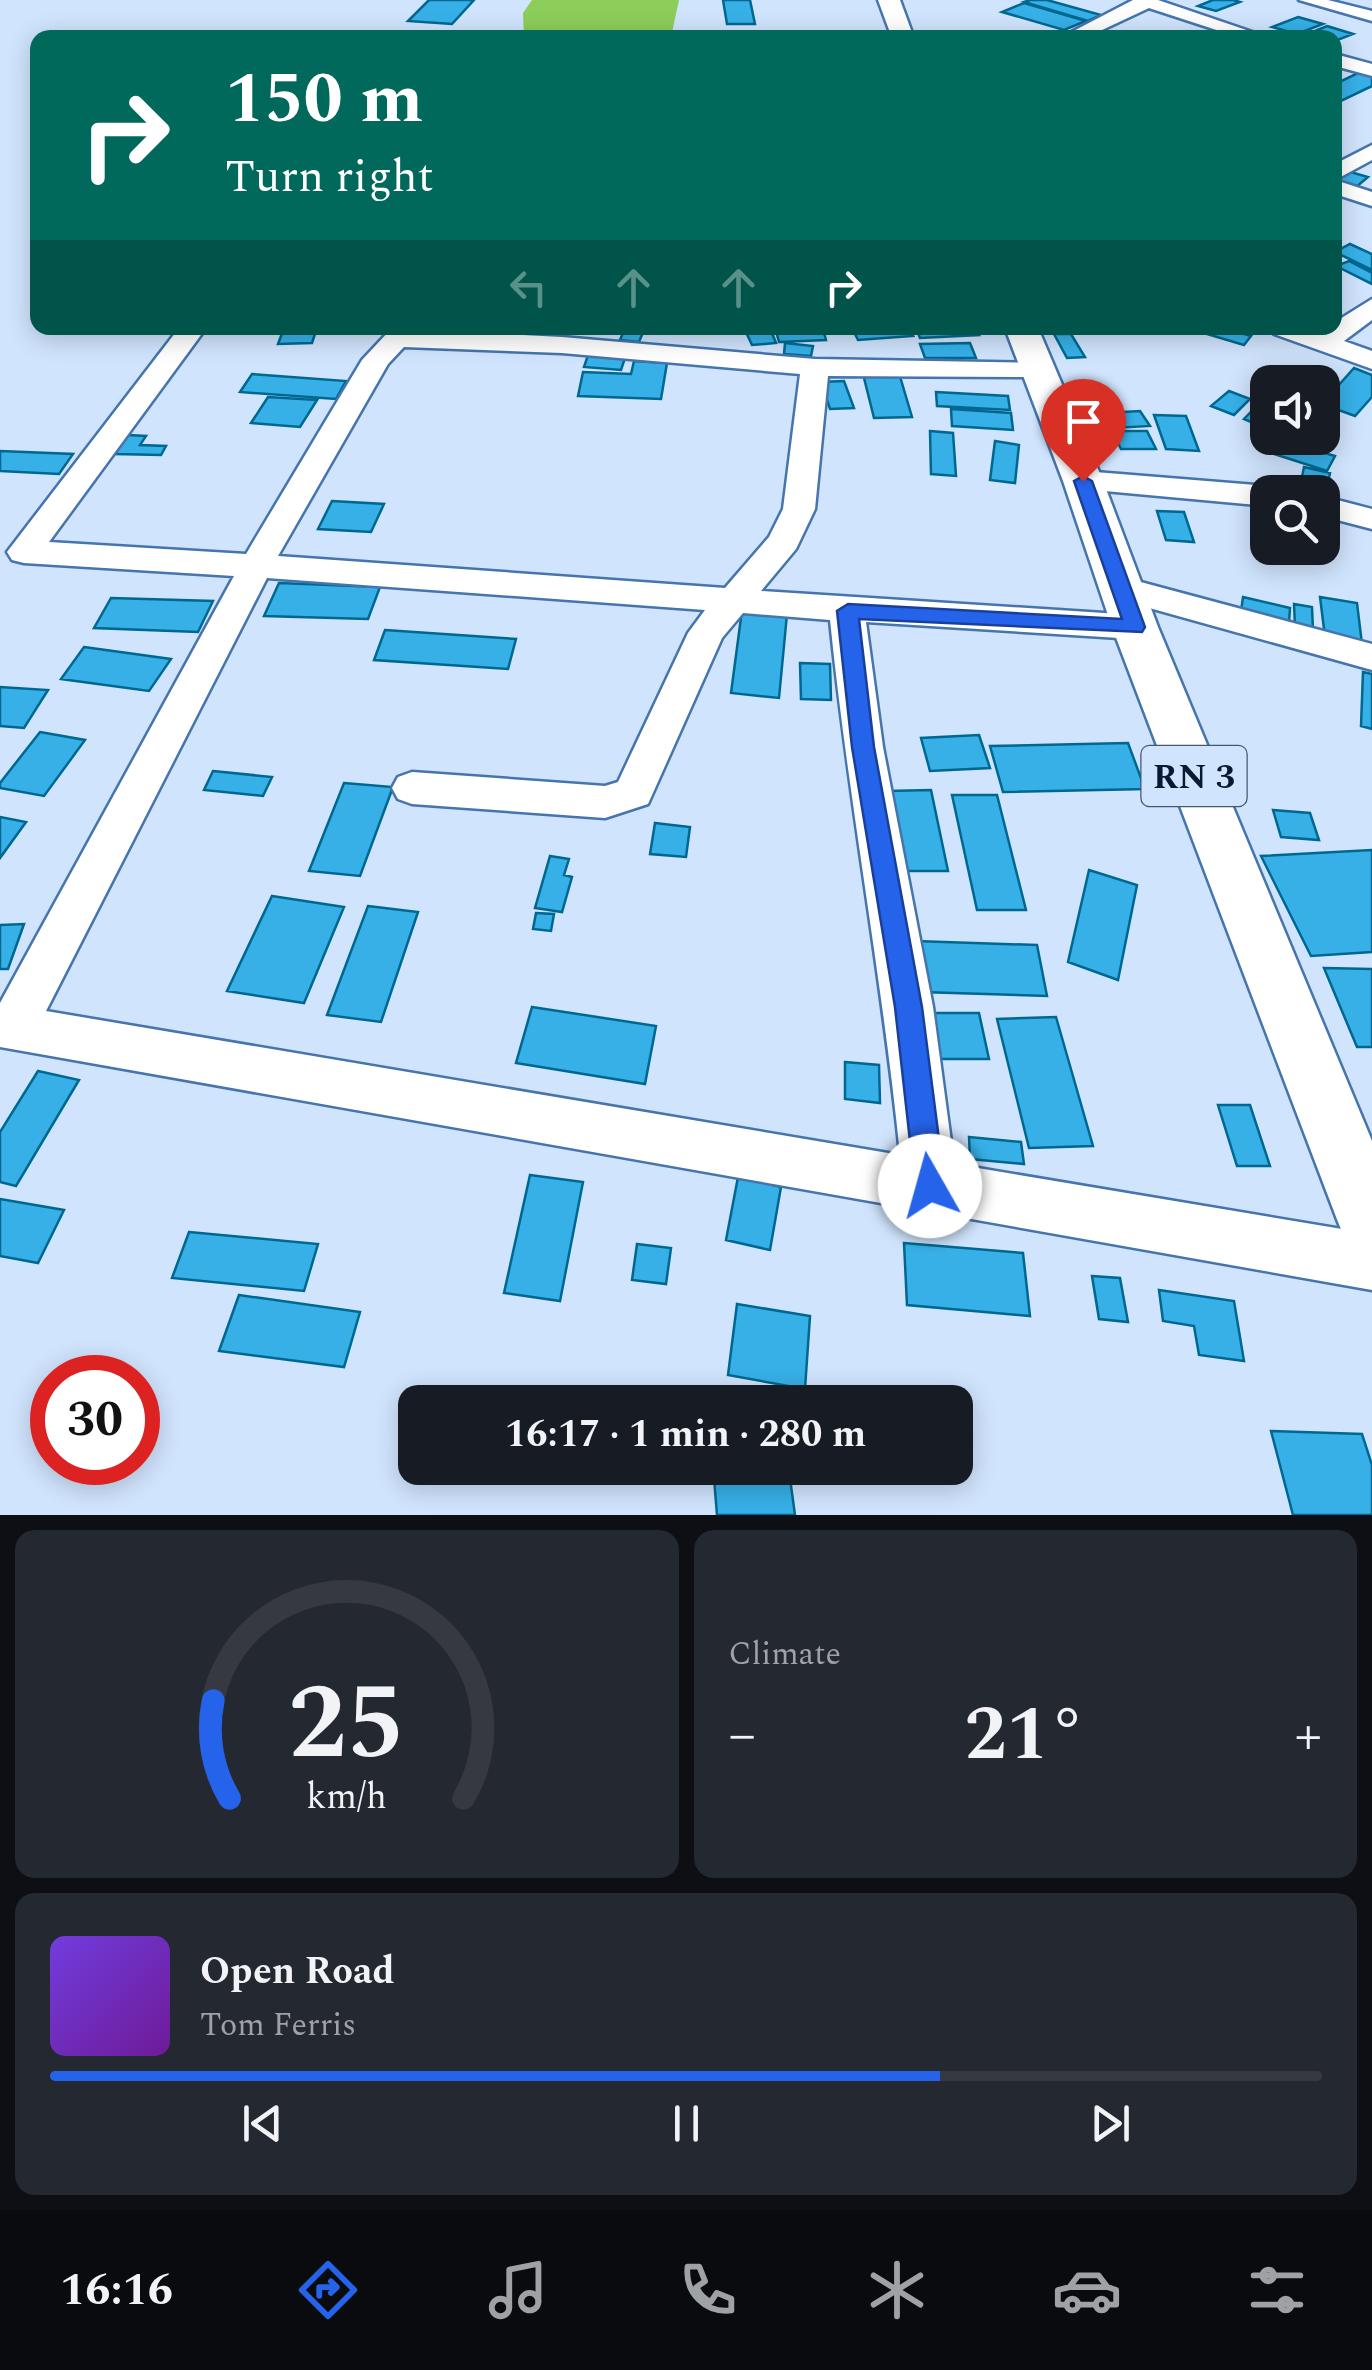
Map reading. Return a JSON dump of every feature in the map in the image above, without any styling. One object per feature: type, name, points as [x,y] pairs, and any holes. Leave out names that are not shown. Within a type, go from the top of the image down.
[{"type":"main road","points":[[889,0],[900,30]]},
{"type":"main road","name":"RN 3","points":[[1029,348],[1372,1222]]},
{"type":"street","points":[[1307,0],[1372,16]]},
{"type":"street","points":[[1086,30],[1144,1],[1236,30]]},
{"type":"street","points":[[1342,62],[1372,70]]},
{"type":"street","points":[[1342,168],[1372,150]]},
{"type":"street","points":[[1342,189],[1372,199]]},
{"type":"street","points":[[1342,330],[1372,307]]},
{"type":"street","points":[[8,557],[187,335]]},
{"type":"street","points":[[398,335],[376,360],[257,564],[7,1026],[1372,1262]]},
{"type":"street","points":[[425,335],[815,367],[1029,348]]},
{"type":"street","points":[[1305,335],[1372,361]]},
{"type":"street","points":[[1326,342],[1335,335]]},
{"type":"street","points":[[412,788],[605,802],[633,793],[706,634],[784,541],[799,508],[815,367]]},
{"type":"street","points":[[1083,481],[1250,495]]},
{"type":"street","points":[[1340,511],[1372,520]]},
{"type":"street","points":[[8,557],[257,564],[848,611],[1128,608],[1372,657]]},
{"type":"street","points":[[848,611],[863,747],[908,1007],[930,1186]]},
{"type":"green space","points":[[532,0],[679,0],[673,30],[524,30],[523,13]]},
{"type":"building","points":[[429,0],[474,0],[452,24],[408,21]]},
{"type":"building","points":[[723,0],[750,0],[755,24],[727,24]]},
{"type":"building","points":[[1047,0],[1101,15],[1088,21],[1024,2]]},
{"type":"building","points":[[1213,0],[1240,2],[1216,11],[1198,6]]},
{"type":"building","points":[[1024,3],[1086,21],[1064,30],[1002,12]]},
{"type":"building","points":[[1298,17],[1323,24],[1307,30],[1272,27]]},
{"type":"building","points":[[1360,72],[1372,75],[1372,86],[1342,101],[1342,81]]},
{"type":"building","points":[[1347,171],[1368,177],[1355,188],[1342,185]]},
{"type":"building","points":[[1350,244],[1372,254],[1372,270],[1342,255],[1342,248]]},
{"type":"building","points":[[1349,261],[1372,273],[1372,284],[1342,269],[1342,264]]},
{"type":"building","points":[[281,335],[315,335],[312,343],[278,344]]},
{"type":"building","points":[[622,335],[642,335],[639,342],[620,340]]},
{"type":"building","points":[[747,335],[773,335],[776,343],[752,345]]},
{"type":"building","points":[[777,335],[825,335],[826,340],[779,342]]},
{"type":"building","points":[[856,335],[913,336],[858,340]]},
{"type":"building","points":[[919,335],[979,335],[920,338]]},
{"type":"building","points":[[1055,335],[1072,335],[1085,357],[1067,358]]},
{"type":"building","points":[[1210,335],[1251,336],[1244,345]]},
{"type":"building","points":[[785,343],[813,346],[811,356],[784,354]]},
{"type":"building","points":[[970,343],[976,358],[925,358],[920,344]]},
{"type":"building","points":[[588,355],[625,358],[621,370],[584,367]]},
{"type":"building","points":[[634,361],[667,363],[661,399],[578,396],[583,372],[631,374]]},
{"type":"building","points":[[1354,368],[1372,375],[1372,397],[1355,416],[1340,411],[1340,384]]},
{"type":"building","points":[[899,373],[912,417],[874,418],[863,374]]},
{"type":"building","points":[[252,374],[346,381],[336,399],[240,392]]},
{"type":"building","points":[[844,381],[854,408],[830,409],[821,382]]},
{"type":"building","points":[[1229,391],[1250,399],[1234,415],[1211,406]]},
{"type":"building","points":[[936,392],[1008,396],[1010,410],[937,406]]},
{"type":"building","points":[[268,397],[317,400],[300,427],[251,423]]},
{"type":"building","points":[[951,409],[1011,413],[1013,430],[952,426]]},
{"type":"building","points":[[1140,411],[1150,426],[1097,429],[1088,414]]},
{"type":"building","points":[[1154,415],[1186,416],[1199,451],[1166,449]]},
{"type":"building","points":[[930,431],[953,433],[956,476],[931,474]]},
{"type":"building","points":[[1112,431],[1147,431],[1156,449],[1121,449]]},
{"type":"building","points":[[127,435],[146,436],[140,445],[166,446],[161,455],[115,454]]},
{"type":"building","points":[[995,441],[1019,445],[1015,483],[990,480]]},
{"type":"building","points":[[0,451],[73,454],[59,474],[0,471]]},
{"type":"building","points":[[1277,455],[1335,456],[1327,471]]},
{"type":"building","points":[[1304,467],[1330,473],[1330,475],[1302,475]]},
{"type":"building","points":[[332,501],[384,504],[371,532],[318,529]]},
{"type":"building","points":[[1157,511],[1184,512],[1194,542],[1166,540]]},
{"type":"building","points":[[279,583],[380,587],[368,619],[264,616]]},
{"type":"building","points":[[1243,597],[1290,608],[1289,623],[1241,611]]},
{"type":"building","points":[[1320,597],[1357,603],[1362,644],[1325,637]]},
{"type":"building","points":[[111,598],[213,601],[198,632],[94,628]]},
{"type":"building","points":[[1294,604],[1312,607],[1313,630],[1295,627]]},
{"type":"building","points":[[742,610],[787,614],[779,698],[731,693]]},
{"type":"building","points":[[385,630],[516,639],[508,669],[374,660]]},
{"type":"building","points":[[84,647],[171,659],[149,691],[61,679]]},
{"type":"building","points":[[800,663],[830,664],[831,700],[801,699]]},
{"type":"building","points":[[1363,672],[1372,674],[1372,729],[1361,726]]},
{"type":"building","points":[[0,687],[48,690],[24,728],[0,726]]},
{"type":"building","points":[[40,732],[85,740],[44,796],[0,788],[0,783]]},
{"type":"building","points":[[979,735],[990,768],[930,771],[921,738]]},
{"type":"building","points":[[1128,743],[1145,789],[1003,792],[990,746]]},
{"type":"building","points":[[213,771],[272,777],[263,796],[204,790]]},
{"type":"building","points":[[344,783],[393,787],[360,876],[309,871]]},
{"type":"building","points":[[931,790],[948,871],[902,871],[888,791]]},
{"type":"building","points":[[952,795],[997,795],[1026,910],[977,910]]},
{"type":"building","points":[[1273,810],[1310,813],[1319,840],[1281,837]]},
{"type":"building","points":[[0,817],[26,822],[0,858]]},
{"type":"building","points":[[655,823],[690,827],[686,857],[650,854]]},
{"type":"building","points":[[1372,850],[1372,952],[1311,956],[1261,856]]},
{"type":"building","points":[[550,856],[569,859],[564,875],[572,877],[562,912],[535,908]]},
{"type":"building","points":[[1089,870],[1137,885],[1118,980],[1068,962]]},
{"type":"building","points":[[272,896],[344,907],[304,1003],[227,991]]},
{"type":"building","points":[[368,906],[418,912],[381,1022],[327,1015]]},
{"type":"building","points":[[536,913],[554,914],[551,931],[533,929]]},
{"type":"building","points":[[24,924],[8,969],[0,969],[0,925]]},
{"type":"building","points":[[915,941],[1037,945],[1047,996],[921,992]]},
{"type":"building","points":[[1324,968],[1372,969],[1372,1047],[1357,1047]]},
{"type":"building","points":[[532,1007],[656,1026],[645,1084],[516,1063]]},
{"type":"building","points":[[927,1013],[979,1013],[989,1059],[935,1059]]},
{"type":"building","points":[[1056,1017],[1093,1146],[1029,1148],[997,1019]]},
{"type":"building","points":[[845,1062],[879,1065],[880,1103],[845,1099]]},
{"type":"building","points":[[38,1071],[79,1080],[16,1186],[0,1182],[0,1132]]},
{"type":"building","points":[[1218,1105],[1250,1105],[1270,1166],[1237,1166]]},
{"type":"building","points":[[969,1137],[1021,1142],[1024,1164],[970,1159]]},
{"type":"building","points":[[530,1175],[583,1182],[560,1301],[504,1293]]},
{"type":"building","points":[[738,1177],[781,1187],[770,1250],[726,1240]]},
{"type":"building","points":[[0,1199],[64,1210],[38,1263],[0,1256]]},
{"type":"building","points":[[189,1232],[318,1244],[304,1291],[172,1278]]},
{"type":"building","points":[[904,1243],[1023,1253],[1030,1316],[907,1305]]},
{"type":"building","points":[[637,1244],[671,1248],[666,1284],[632,1280]]},
{"type":"building","points":[[1092,1276],[1120,1278],[1128,1322],[1099,1319]]},
{"type":"building","points":[[1159,1290],[1234,1301],[1244,1361],[1199,1355],[1194,1326],[1163,1321]]},
{"type":"building","points":[[239,1295],[360,1312],[344,1367],[219,1351]]},
{"type":"building","points":[[737,1304],[810,1316],[805,1385],[728,1375]]},
{"type":"building","points":[[1271,1431],[1362,1434],[1372,1465],[1372,1515],[1293,1515]]},
{"type":"building","points":[[715,1485],[791,1485],[795,1515],[717,1515]]},
{"type":"route","points":[[930,1186],[908,1007],[863,747],[848,611],[1135,627],[1083,481]]}]
